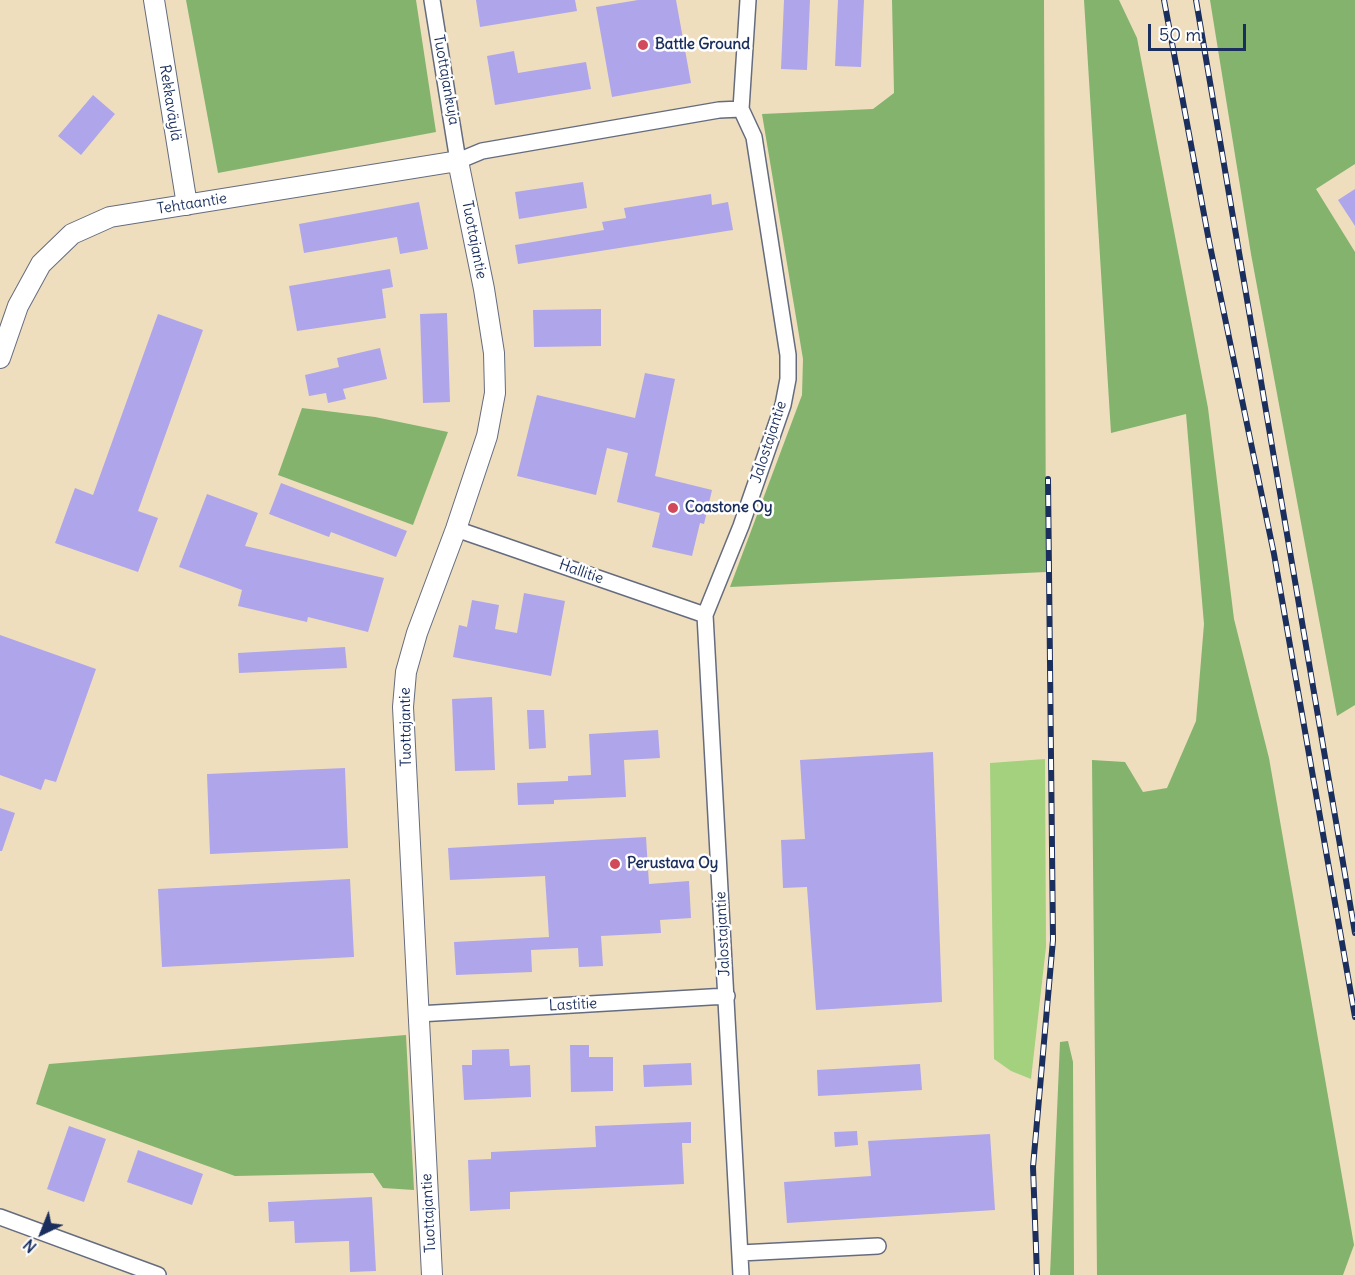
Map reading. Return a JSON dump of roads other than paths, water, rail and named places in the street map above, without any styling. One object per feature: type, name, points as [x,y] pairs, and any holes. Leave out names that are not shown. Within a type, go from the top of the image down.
[{"type":"street","name":"Tuottajankuja","points":[[432,0],[458,161]]},
{"type":"street","points":[[458,161],[482,151],[719,110],[741,109],[748,0]]},
{"type":"street","name":"Rekkaväylä","points":[[154,1],[187,205]]},
{"type":"street","name":"Jalostajantie","points":[[741,109],[754,137],[788,355],[788,380],[780,416],[741,526],[705,615],[741,1275]]},
{"type":"street","name":"Tehtaantie","points":[[0,358],[18,306],[41,264],[72,234],[110,217],[458,161]]},
{"type":"street","name":"Tuottajantie","points":[[432,1275],[403,707],[406,672],[417,633],[456,529],[487,436],[495,393],[492,342],[458,161]]},
{"type":"street","name":"Hallitie","points":[[456,529],[705,615]]},
{"type":"street","name":"Lastitie","points":[[418,1014],[727,996]]},
{"type":"street","points":[[0,1217],[158,1275]]},
{"type":"street","points":[[740,1253],[878,1246]]},
{"type":"railway","points":[[1164,0],[1209,241],[1274,554],[1355,1017]]},
{"type":"railway","points":[[1196,0],[1355,933]]},
{"type":"railway","points":[[1037,1275],[1033,1167],[1053,940],[1048,479]]},
{"type":"place","name":"Battle Ground","points":[[643,45]]},
{"type":"place","name":"Coastone Oy","points":[[673,508]]},
{"type":"place","name":"Perustava Oy","points":[[615,864]]}]
